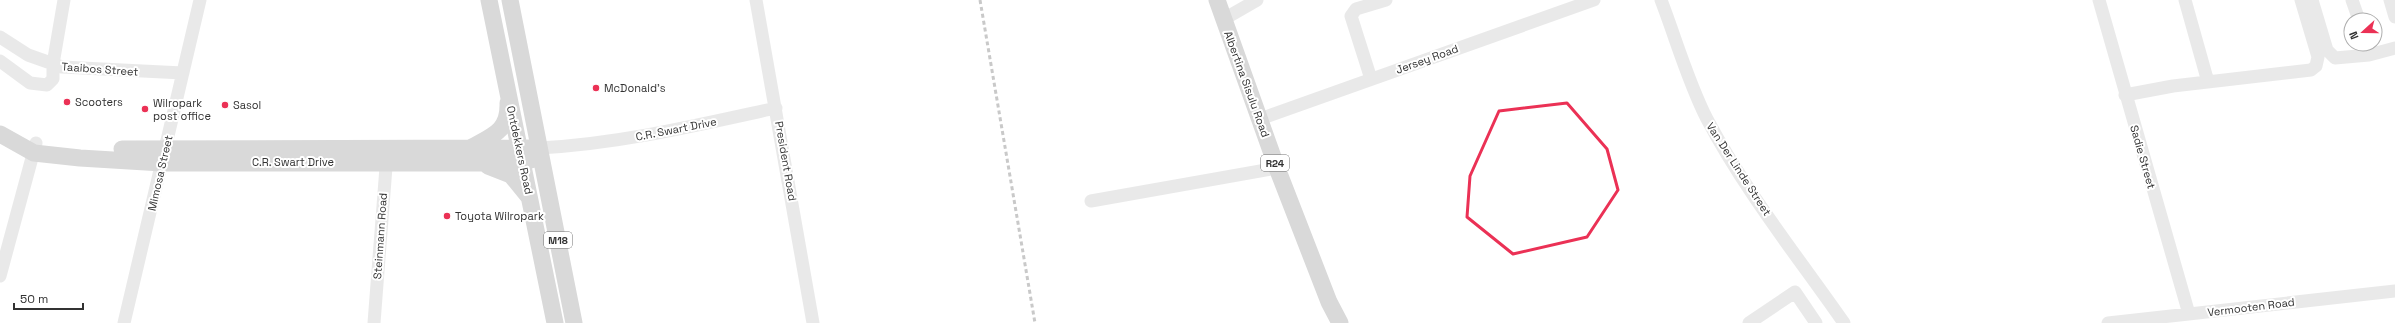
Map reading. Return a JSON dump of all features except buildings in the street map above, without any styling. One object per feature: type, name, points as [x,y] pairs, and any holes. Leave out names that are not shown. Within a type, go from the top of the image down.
[{"type":"main road","name":"Ontdekkers Road","points":[[490,0],[555,323]]},
{"type":"main road","name":"Ontdekkers Road","points":[[510,0],[574,323]]},
{"type":"main road","name":"Albertina Sisulu Road","points":[[1217,0],[1277,168],[1329,302],[1340,323]]},
{"type":"main road","points":[[468,149],[489,138],[502,127],[508,112],[508,87]]},
{"type":"main road","name":"C.R. Swart Drive","points":[[6,136],[35,148],[81,148],[164,156],[387,155],[468,149],[522,154]]},
{"type":"main road","name":"C.R. Swart Drive","points":[[387,155],[478,163],[522,154],[540,153]]},
{"type":"main road","points":[[478,163],[510,174],[522,187],[531,201]]},
{"type":"street","points":[[0,61],[30,83],[47,85],[53,79],[53,64],[64,0]]},
{"type":"street","name":"Mimosa Street","points":[[124,323],[200,0]]},
{"type":"street","name":"President Road","points":[[756,0],[813,323]]},
{"type":"street","points":[[1224,19],[1257,0]]},
{"type":"street","points":[[1371,79],[1351,16],[1356,9],[1386,0]]},
{"type":"street","name":"Jersey Road","points":[[1260,119],[1594,0]]},
{"type":"street","name":"Van Der Linde Street","points":[[1661,0],[1698,99],[1717,138],[1738,172],[1844,323]]},
{"type":"street","name":"Sadie Street","points":[[2098,0],[2189,314]]},
{"type":"street","points":[[2185,0],[2208,82]]},
{"type":"street","points":[[2125,95],[2173,86],[2306,72],[2316,66],[2318,57],[2301,0]]},
{"type":"street","points":[[2312,0],[2330,55],[2335,58],[2356,52]]},
{"type":"street","points":[[2352,0],[2356,12]]},
{"type":"street","points":[[2390,0],[2395,17]]},
{"type":"street","name":"Taaibos Street","points":[[0,37],[28,55],[62,67],[183,73]]},
{"type":"street","points":[[2383,48],[2395,48]]},
{"type":"street","name":"C.R. Swart Drive","points":[[540,153],[668,131],[776,108]]},
{"type":"street","points":[[0,276],[35,148]]},
{"type":"street","name":"Steinmann Road","points":[[374,323],[387,155]]},
{"type":"street","points":[[1091,200],[1277,168]]},
{"type":"street","name":"Vermooten Road","points":[[2108,323],[2395,291]]},
{"type":"street","points":[[1749,323],[1795,292],[1816,323]]},
{"type":"highlighted area","points":[[1567,103],[1607,149],[1618,190],[1587,237],[1513,254],[1467,217],[1470,176],[1499,111]]},
{"type":"railway","points":[[980,0],[1035,323]]},
{"type":"place","name":"McDonald's","points":[[596,88]]},
{"type":"place","name":"Scooters","points":[[67,102]]},
{"type":"place","name":"Sasol","points":[[225,105]]},
{"type":"place","name":"Wilropark post office","points":[[145,109]]},
{"type":"place","name":"Toyota Wilropark","points":[[447,216]]}]
